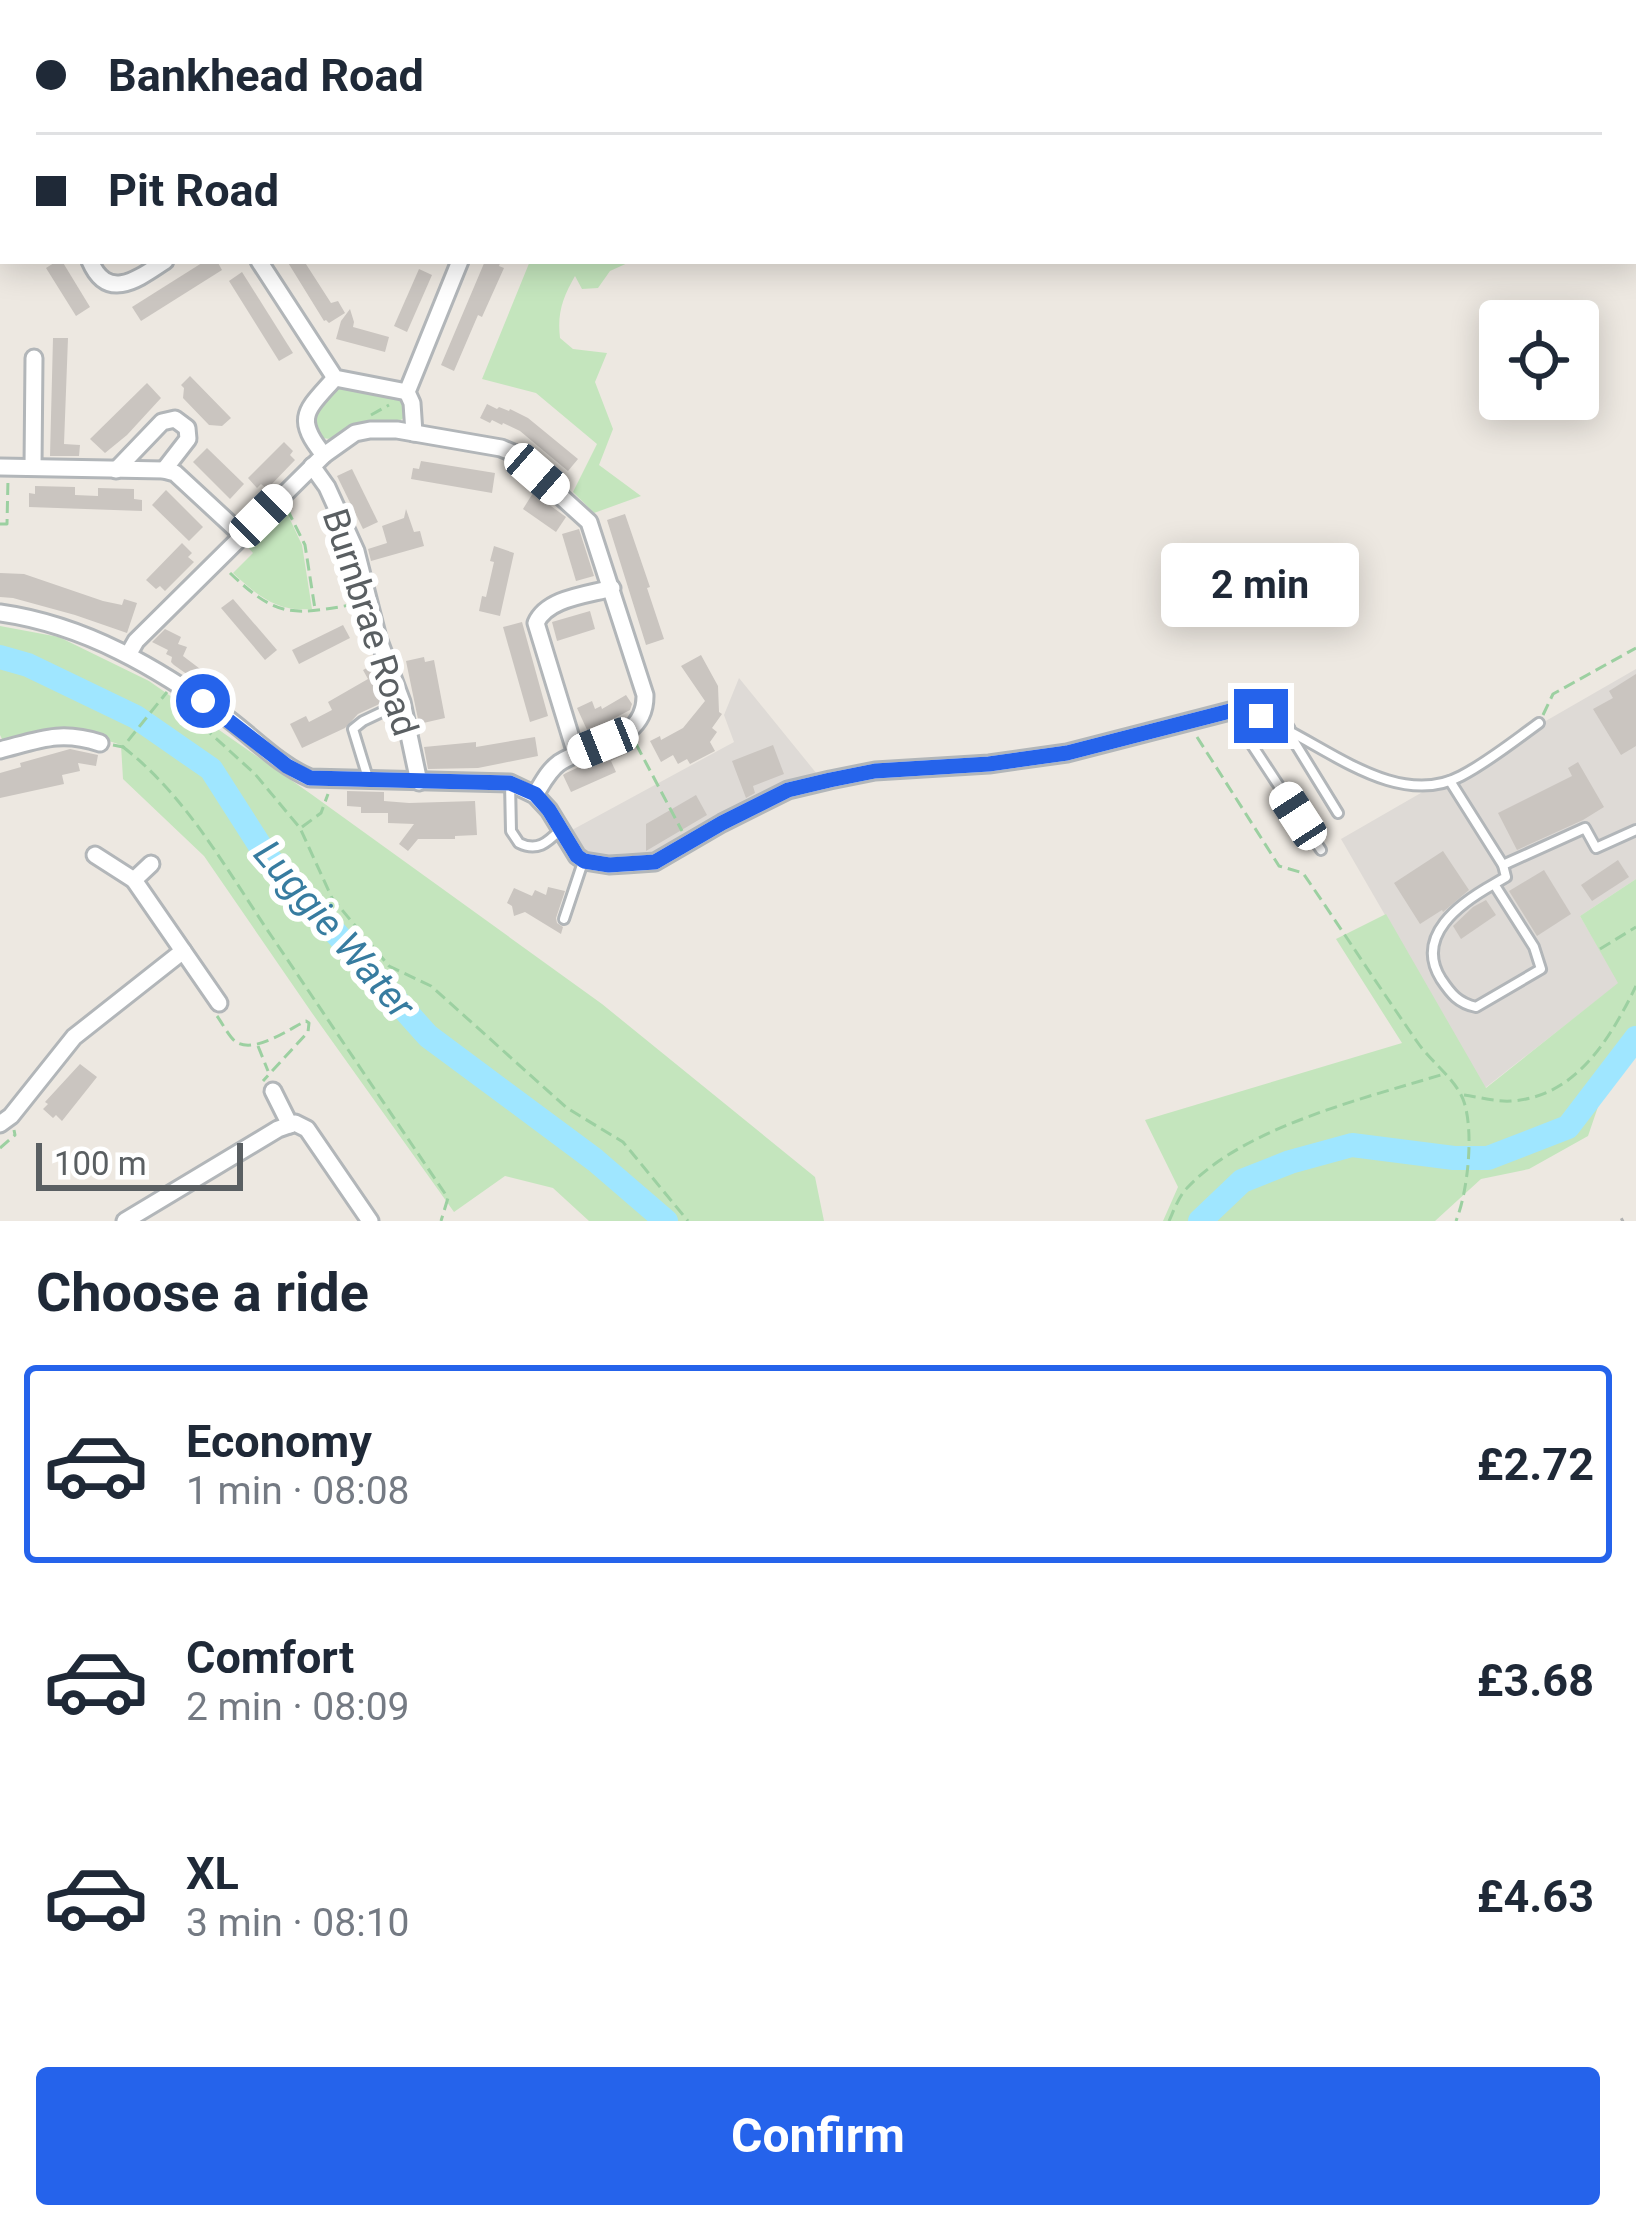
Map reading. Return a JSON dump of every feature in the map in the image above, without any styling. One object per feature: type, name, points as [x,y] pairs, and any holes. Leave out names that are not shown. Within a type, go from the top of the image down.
[{"type":"street","points":[[92,264],[100,277],[121,284],[138,280],[161,264]]},
{"type":"street","points":[[261,264],[335,378],[400,392],[412,403],[414,433]]},
{"type":"street","points":[[400,392],[459,264]]},
{"type":"street","points":[[32,467],[34,358]]},
{"type":"street","name":"Burnbrae Road","points":[[335,378],[308,408],[307,433],[350,534],[378,638],[402,702],[419,782]]},
{"type":"street","points":[[116,470],[162,422],[175,418],[187,428],[188,439],[164,470]]},
{"type":"street","points":[[128,655],[136,641],[318,460],[355,434],[384,430],[501,448],[586,516],[645,695],[642,716],[630,732],[576,754],[550,771],[535,794]]},
{"type":"street","points":[[4,467],[175,473],[242,535]]},
{"type":"street","points":[[576,754],[536,623],[549,606],[612,588]]},
{"type":"street","points":[[0,613],[55,624],[128,655],[175,681],[310,778],[510,783],[535,794],[577,856],[609,865],[655,862],[788,790],[875,771],[989,764],[1067,753],[1230,711],[1261,716],[1286,729]]},
{"type":"street","points":[[0,750],[70,735],[100,742]]},
{"type":"street","points":[[95,855],[134,880],[219,1004]]},
{"type":"street","points":[[134,880],[151,864]]},
{"type":"street","points":[[0,1124],[74,1037],[183,950]]},
{"type":"street","points":[[273,1090],[290,1125]]},
{"type":"street","points":[[125,1221],[295,1123],[307,1129],[370,1221]]},
{"type":"lane","points":[[368,780],[353,729],[402,702]]},
{"type":"lane","points":[[1230,711],[1321,850]]},
{"type":"lane","points":[[1286,729],[1387,782],[1422,788],[1459,778],[1539,723]]},
{"type":"lane","points":[[1286,729],[1338,813]]},
{"type":"lane","points":[[1450,781],[1506,877],[1494,884],[1456,908],[1432,949],[1431,960],[1450,993],[1464,1005],[1476,1007],[1541,968],[1534,946],[1494,884]]},
{"type":"lane","points":[[510,783],[511,831],[519,843],[537,848],[561,830]]},
{"type":"lane","points":[[1503,865],[1585,828],[1596,848],[1636,830]]},
{"type":"lane","points":[[564,919],[584,861]]},
{"type":"path","points":[[355,434],[358,424],[389,405],[400,392]]},
{"type":"path","points":[[0,524],[7,524],[4,467]]},
{"type":"path","points":[[281,497],[304,545],[315,611]]},
{"type":"path","points":[[217,560],[252,594],[274,607],[297,613],[370,601]]},
{"type":"path","points":[[1539,723],[1553,694],[1636,648]]},
{"type":"path","points":[[166,692],[255,774],[300,828],[332,898],[389,966],[430,986],[567,1108],[623,1142],[688,1221]]},
{"type":"path","points":[[123,747],[156,706]]},
{"type":"path","points":[[1186,721],[1279,866],[1304,873],[1422,1049],[1462,1095],[1468,1118],[1466,1173],[1456,1221]]},
{"type":"path","points":[[630,732],[688,842]]},
{"type":"path","points":[[100,742],[123,747],[144,763],[213,849],[448,1198],[441,1221]]},
{"type":"path","points":[[300,828],[321,813],[327,797]]},
{"type":"path","points":[[1600,949],[1636,926]]},
{"type":"path","points":[[1462,1095],[1509,1102],[1552,1093],[1587,1066],[1636,986]]},
{"type":"path","points":[[219,1004],[216,1014],[234,1041],[246,1045],[310,1023],[308,1032],[262,1081],[273,1090]]},
{"type":"path","points":[[256,1044],[269,1072]]},
{"type":"path","points":[[1169,1221],[1183,1190],[1229,1152],[1289,1125],[1444,1074]]},
{"type":"shaded area","points":[[1636,669],[1636,879],[1580,916],[1619,983],[1485,1088],[1341,839]]},
{"type":"shaded area","points":[[739,678],[817,774],[748,803],[652,856],[590,858],[572,830],[734,742],[724,715]]},
{"type":"green space","points":[[529,264],[625,264],[610,271],[598,288],[582,289],[575,276],[560,313],[560,338],[573,349],[607,353],[595,382],[613,429],[599,465],[641,496],[594,513],[573,492],[597,444],[536,393],[482,379]]},
{"type":"green space","points":[[338,386],[398,398],[406,408],[405,417],[331,439],[320,438],[310,424],[312,415]]},
{"type":"green space","points":[[279,511],[287,513],[302,545],[312,609],[269,601],[233,573],[253,553],[245,544]]},
{"type":"green space","points":[[0,626],[59,637],[149,681],[602,1004],[815,1177],[824,1221],[589,1221],[553,1188],[505,1176],[454,1212],[204,856],[123,779],[121,745],[82,732],[51,729],[3,741]]},
{"type":"green space","points":[[1636,879],[1636,1040],[1616,1054],[1588,1136],[1529,1169],[1481,1179],[1435,1221],[1163,1221],[1178,1187],[1145,1120],[1402,1043],[1336,939],[1386,914],[1486,1088],[1618,983],[1580,916]]},
{"type":"building","points":[[64,264],[90,307],[76,316],[46,268]]},
{"type":"building","points":[[200,264],[219,264],[222,270],[141,321],[132,307]]},
{"type":"building","points":[[289,264],[306,264],[331,303],[338,301],[345,313],[329,323]]},
{"type":"building","points":[[484,264],[500,264],[504,268],[454,371],[441,365]]},
{"type":"building","points":[[419,269],[432,275],[407,332],[394,326]]},
{"type":"building","points":[[242,272],[293,353],[279,361],[229,281]]},
{"type":"building","points":[[350,309],[353,327],[389,337],[385,352],[336,339]]},
{"type":"building","points":[[53,338],[68,338],[64,444],[80,445],[79,456],[50,456]]},
{"type":"building","points":[[190,376],[231,418],[222,426],[209,425],[183,398],[181,385]]},
{"type":"building","points":[[147,383],[161,398],[105,453],[90,439]]},
{"type":"building","points":[[487,404],[528,418],[578,459],[568,471],[520,431],[480,418]]},
{"type":"building","points":[[284,442],[295,460],[267,489],[261,484],[257,488],[248,478]]},
{"type":"building","points":[[207,448],[244,484],[230,499],[193,462]]},
{"type":"building","points":[[421,461],[495,473],[492,493],[411,479]]},
{"type":"building","points":[[352,469],[378,522],[363,529],[337,476]]},
{"type":"building","points":[[35,486],[75,487],[75,495],[98,496],[98,488],[134,489],[134,499],[142,500],[142,511],[29,507],[29,493],[35,494]]},
{"type":"building","points":[[166,490],[203,527],[189,541],[152,505]]},
{"type":"building","points":[[533,493],[566,517],[556,532],[523,509]]},
{"type":"building","points":[[406,509],[424,546],[371,561],[368,549],[387,543],[382,526],[404,518]]},
{"type":"building","points":[[625,514],[664,639],[646,645],[607,520]]},
{"type":"building","points":[[579,529],[594,576],[576,581],[562,534]]},
{"type":"building","points":[[182,543],[194,562],[165,591],[160,586],[156,589],[146,580]]},
{"type":"building","points":[[494,546],[514,553],[500,616],[479,611],[482,596],[486,597]]},
{"type":"building","points":[[0,573],[24,574],[103,601],[137,603],[127,633],[0,597]]},
{"type":"building","points":[[233,599],[277,650],[265,660],[221,608]]},
{"type":"building","points":[[590,611],[595,629],[557,641],[552,622]]},
{"type":"building","points":[[522,622],[548,716],[530,722],[503,627]]},
{"type":"building","points":[[343,625],[350,638],[299,664],[292,650]]},
{"type":"building","points":[[165,629],[181,637],[178,644],[187,647],[183,656],[216,681],[209,690],[174,665],[168,650],[152,642]]},
{"type":"building","points":[[701,655],[718,686],[722,714],[712,728],[717,732],[710,742],[715,751],[690,764],[687,759],[678,764],[673,755],[661,762],[650,741],[683,728],[705,701],[681,666]]},
{"type":"building","points":[[424,657],[425,662],[434,660],[445,718],[419,724],[406,661]]},
{"type":"building","points":[[373,665],[388,700],[302,748],[290,724],[306,716],[309,722],[332,710],[328,702],[368,679],[363,670]]},
{"type":"building","points":[[1636,674],[1636,746],[1621,755],[1593,709],[1613,698],[1609,691]]},
{"type":"building","points":[[626,695],[630,710],[588,732],[577,708],[592,701],[595,709],[602,709]]},
{"type":"building","points":[[535,737],[538,756],[478,768],[428,769],[424,747],[476,742],[476,747]]},
{"type":"building","points":[[627,745],[630,752],[611,761],[616,772],[571,792],[563,775]]},
{"type":"building","points":[[773,745],[784,774],[753,786],[755,793],[746,798],[732,761]]},
{"type":"building","points":[[70,749],[98,755],[96,766],[78,763],[80,771],[62,775],[64,784],[0,798],[0,773]]},
{"type":"building","points":[[1578,762],[1604,807],[1517,850],[1498,813],[1572,776],[1568,768]]},
{"type":"building","points":[[347,791],[384,792],[384,801],[409,803],[475,801],[477,835],[418,839],[408,851],[399,844],[414,824],[388,823],[388,813],[361,813],[361,807],[347,806]]},
{"type":"building","points":[[696,795],[707,815],[646,851],[646,824]]},
{"type":"building","points":[[1443,851],[1469,890],[1420,924],[1394,883]]},
{"type":"building","points":[[1618,860],[1629,877],[1592,901],[1581,885]]},
{"type":"building","points":[[1544,870],[1571,914],[1537,936],[1509,891]]},
{"type":"building","points":[[548,887],[565,891],[556,918],[563,927],[561,934],[525,912],[514,916],[507,903],[514,888],[532,896],[535,890],[546,895]]},
{"type":"building","points":[[1486,900],[1496,915],[1461,939],[1453,926]]},
{"type":"building","points":[[80,1064],[97,1077],[62,1121],[56,1115],[53,1118],[43,1109],[45,1102]]},
{"type":"waterway","name":"Luggie Water","points":[[0,657],[28,665],[136,717],[211,769],[266,855],[428,1036],[595,1160],[666,1221]]},
{"type":"waterway","name":"Luggie Water","points":[[1200,1221],[1242,1181],[1352,1145],[1488,1158],[1568,1127],[1636,1038]]},
{"type":"railway","points":[[1621,1221],[1636,1213]]},
{"type":"route","points":[[203,701],[287,766],[310,778],[492,782],[524,788],[549,810],[577,856],[609,865],[655,862],[788,790],[830,780],[875,771],[989,764],[1067,753],[1230,711],[1261,716]]}]
